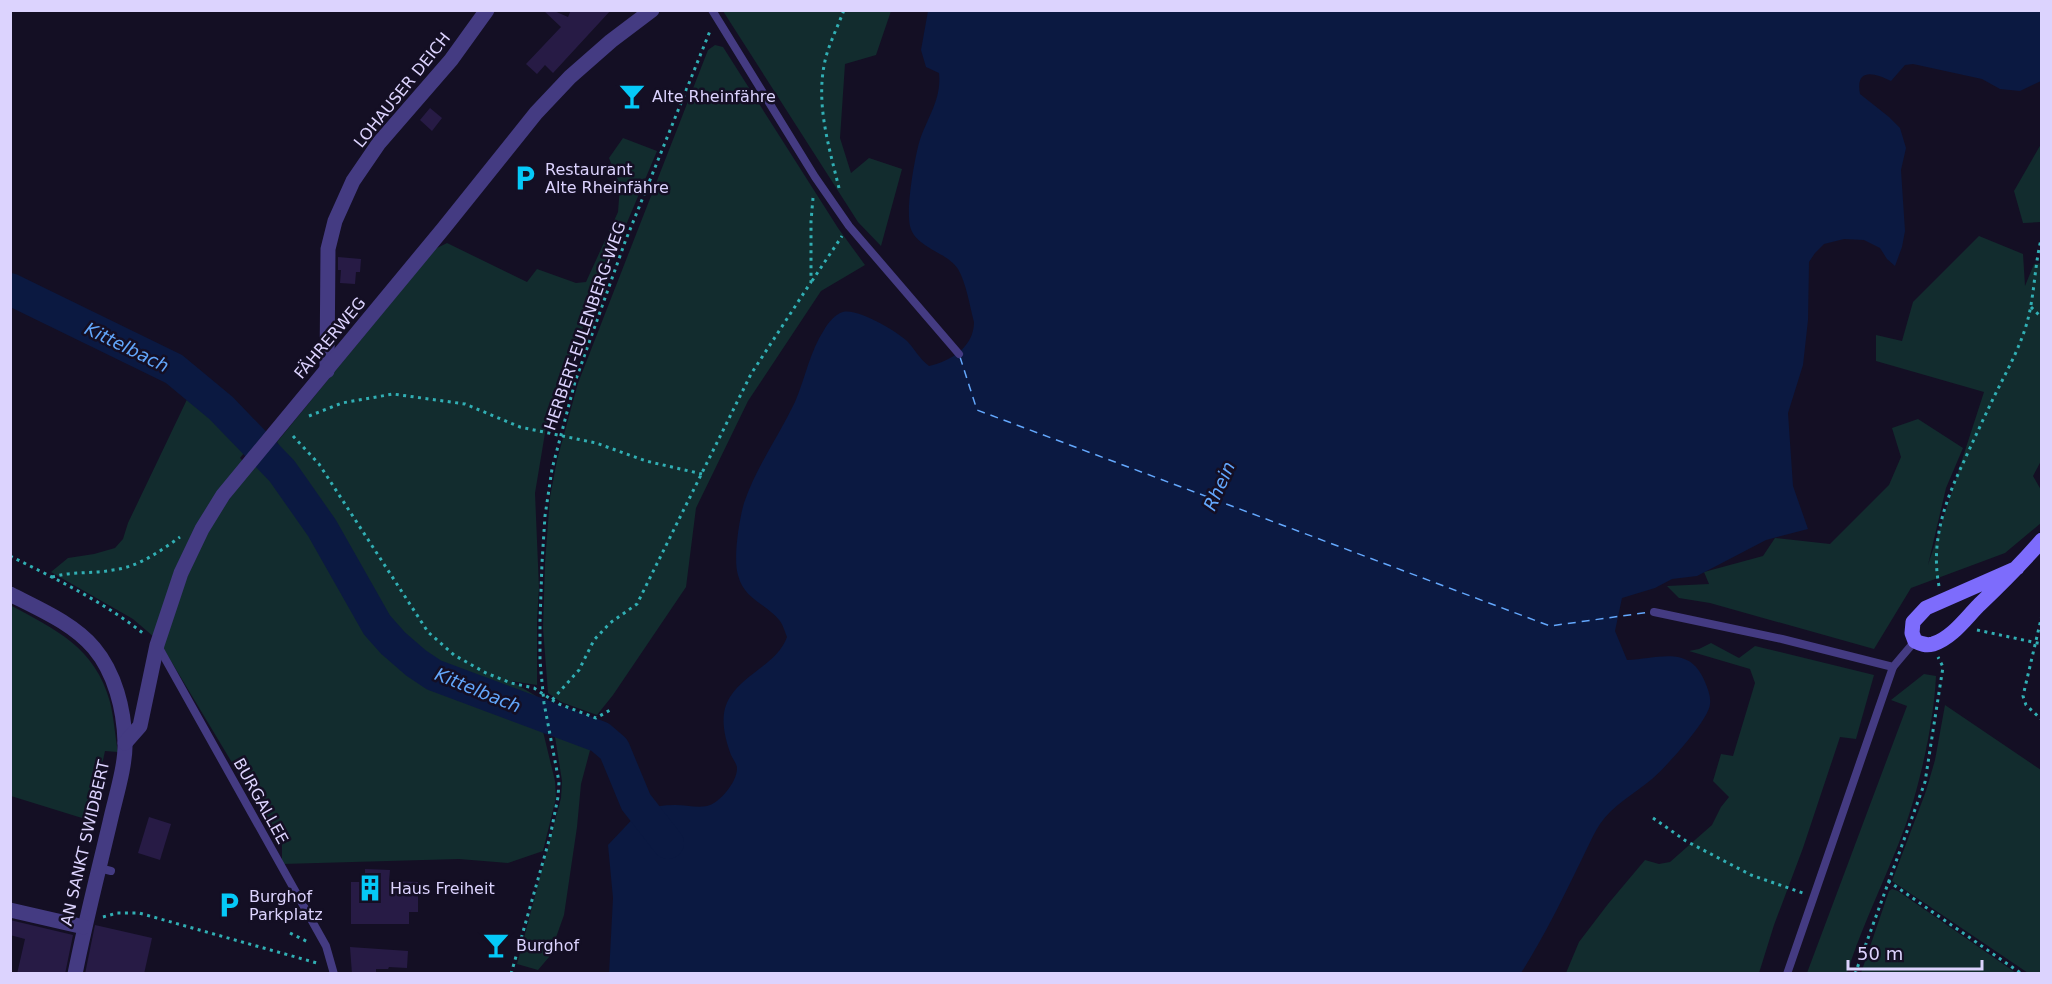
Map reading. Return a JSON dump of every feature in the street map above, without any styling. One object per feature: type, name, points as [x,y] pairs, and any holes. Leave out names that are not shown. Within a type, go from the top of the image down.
[{"type":"street","name":"LOHAUSER DEICH","points":[[327,370],[328,249],[335,221],[353,181],[379,143],[452,60],[487,10]]},
{"type":"street","name":"FÄHRERWEG","points":[[125,743],[140,726],[157,645],[181,573],[201,529],[223,495],[536,113],[570,77],[610,41],[652,10]]},
{"type":"street","points":[[2017,568],[1926,608],[1913,622],[1912,633],[1915,641],[1922,645],[1932,645],[1960,625],[2038,549]]},
{"type":"street","name":"AN SANKT SWIDBERT","points":[[10,594],[73,628],[94,647],[106,666],[119,697],[125,743],[119,785],[105,869],[91,901],[75,974]]},
{"type":"street","points":[[10,910],[84,927]]},
{"type":"lane","points":[[714,13],[815,177],[849,226],[959,354]]},
{"type":"lane","points":[[1654,612],[1782,639],[1893,667]]},
{"type":"lane","points":[[1787,974],[1893,667],[1915,641]]},
{"type":"lane","name":"BURGALLEE","points":[[157,645],[326,946],[333,970]]},
{"type":"path","points":[[840,191],[823,121],[821,97],[828,51],[844,10]]},
{"type":"path","name":"HERBERT-EULENBERG-WEG","points":[[511,974],[550,837],[558,796],[559,782],[544,703],[540,621],[544,540],[552,469],[575,382],[625,242],[714,13]]},
{"type":"path","points":[[811,282],[811,221],[815,177]]},
{"type":"path","points":[[552,700],[579,670],[594,640],[610,623],[637,604],[751,374],[849,226]]},
{"type":"path","points":[[1942,600],[1937,576],[1936,551],[1942,517],[1952,486],[2021,338],[2031,307],[2034,271],[2042,236]]},
{"type":"path","points":[[2031,307],[2042,318]]},
{"type":"path","points":[[309,416],[342,404],[393,394],[465,405],[520,427],[596,443],[646,461],[702,474]]},
{"type":"path","points":[[277,429],[319,464],[428,632],[454,655],[486,673],[511,683],[534,688],[559,704],[596,718],[612,709]]},
{"type":"path","points":[[52,577],[74,572],[114,570],[133,565],[159,552],[184,534],[201,529]]},
{"type":"path","points":[[10,556],[52,577],[128,621],[157,645]]},
{"type":"path","points":[[2042,615],[2023,696],[2026,705],[2042,720]]},
{"type":"path","points":[[1960,625],[1989,634],[2042,644]]},
{"type":"path","points":[[1855,974],[1925,782],[1943,667],[1932,645]]},
{"type":"path","points":[[1653,818],[1686,842],[1751,874],[1814,897]]},
{"type":"path","points":[[1888,881],[2022,974]]},
{"type":"path","points":[[101,917],[117,913],[139,913],[333,970]]},
{"type":"green space","points":[[723,11],[891,11],[876,55],[845,64],[840,138],[851,173],[869,158],[902,169],[881,246],[858,222]]},
{"type":"green space","points":[[715,45],[723,47],[838,228],[865,265],[821,291],[748,401],[696,508],[686,587],[597,715],[561,702],[548,693],[543,628],[550,497],[557,460],[578,383],[708,50]]},
{"type":"green space","points":[[623,138],[657,151],[549,409],[535,493],[539,588],[537,685],[511,681],[536,696],[536,707],[438,671],[422,661],[401,642],[382,621],[277,442],[435,249],[447,243],[527,282],[537,269],[576,283],[586,282],[618,212],[620,186],[609,158]]},
{"type":"green space","points":[[2041,144],[2041,222],[2023,223],[2014,191]]},
{"type":"green space","points":[[1979,236],[2023,254],[2025,286],[2034,264],[2041,263],[2042,459],[2033,476],[2041,490],[2041,523],[2005,553],[1911,588],[1874,649],[1710,603],[1679,598],[1667,586],[1709,584],[1704,572],[1763,556],[1775,538],[1830,544],[1889,485],[1901,457],[1892,428],[1918,419],[1963,448],[1946,488],[1928,565],[1984,392],[1876,361],[1876,335],[1902,341],[1913,302]]},
{"type":"green space","points":[[192,389],[220,413],[249,447],[240,458],[243,461],[154,637],[133,619],[51,572],[68,558],[115,548],[123,539],[128,523]]},
{"type":"green space","points":[[263,453],[279,471],[371,624],[401,658],[412,668],[441,684],[540,719],[555,781],[556,798],[543,851],[508,863],[459,859],[282,864],[282,846],[162,646],[172,614],[206,531]]},
{"type":"green space","points":[[10,605],[72,642],[95,667],[103,683],[110,702],[118,752],[105,751],[91,816],[82,818],[11,796]]},
{"type":"green space","points":[[1711,643],[1739,658],[1755,646],[1874,675],[1856,739],[1840,737],[1759,973],[1566,973],[1579,942],[1645,860],[1659,864],[1670,862],[1712,825],[1729,797],[1713,781],[1721,754],[1733,756],[1755,683],[1750,669],[1689,651]]},
{"type":"green space","points":[[1924,674],[1936,676],[1933,712],[1917,789],[1899,843],[1860,935],[1847,973],[1807,973],[1907,706],[1891,700]]},
{"type":"green space","points":[[1945,705],[2041,770],[2041,973],[2028,973],[1892,881],[1926,791],[1935,760]]},
{"type":"green space","points":[[553,724],[593,739],[581,784],[564,915],[549,957],[538,970],[517,964],[561,798],[562,781]]},
{"type":"green space","points":[[1892,889],[2016,973],[1861,973],[1889,891]]},
{"type":"water","name":"Rhein","points":[[928,11],[2041,11],[2041,81],[2020,91],[2000,89],[1982,79],[1913,64],[1905,65],[1891,81],[1873,74],[1860,79],[1860,94],[1900,128],[1906,148],[1901,170],[1905,231],[1895,266],[1880,248],[1864,240],[1844,239],[1824,244],[1809,262],[1808,320],[1803,365],[1788,413],[1793,486],[1808,529],[1766,540],[1697,576],[1672,579],[1655,588],[1622,598],[1615,631],[1627,660],[1672,656],[1691,662],[1699,670],[1705,682],[1710,704],[1695,732],[1676,755],[1652,779],[1611,811],[1600,824],[1521,973],[609,974],[613,898],[608,845],[642,809],[671,805],[707,806],[717,801],[727,791],[735,779],[737,767],[726,740],[724,718],[727,704],[736,689],[769,662],[787,637],[780,621],[750,596],[741,583],[736,559],[737,539],[742,510],[749,490],[795,402],[819,338],[837,315],[843,312],[858,314],[887,327],[903,338],[929,366],[945,361],[960,352],[966,346],[973,331],[974,322],[958,269],[946,258],[924,245],[910,226],[910,197],[915,161],[922,134],[936,101],[939,83],[939,73],[926,67],[921,50]]},
{"type":"building","points":[[543,10],[552,10],[568,17],[571,10],[611,10],[553,73],[545,65],[537,74],[526,64],[561,27]]},
{"type":"building","points":[[430,108],[442,118],[432,131],[420,120]]},
{"type":"building","points":[[338,257],[361,259],[360,272],[356,272],[355,284],[340,283],[341,270],[338,270]]},
{"type":"building","points":[[149,817],[171,824],[160,860],[138,853]]},
{"type":"building","points":[[365,869],[390,870],[389,881],[418,882],[418,912],[409,912],[409,924],[351,924],[351,882],[365,882]]},
{"type":"building","points":[[10,920],[73,935],[65,974],[17,974],[25,939],[10,935]]},
{"type":"building","points":[[95,925],[152,938],[144,974],[85,974]]},
{"type":"building","points":[[350,947],[408,951],[407,968],[389,967],[388,969],[376,969],[376,974],[352,974]]},
{"type":"waterway","name":"Kittelbach","points":[[10,289],[174,369],[221,408],[282,471],[322,528],[377,625],[393,643],[434,675],[600,737],[614,749],[636,802],[668,843]]},
{"type":"ferry route","points":[[960,357],[977,410],[1550,626],[1650,612]]},
{"type":"place","name":"Alte Rheinfähre","points":[[632,96]]},
{"type":"place","name":"Restaurant Alte Rheinfähre","points":[[525,178]]},
{"type":"place","name":"Haus Freiheit","points":[[370,888]]},
{"type":"place","name":"Burghof Parkplatz","points":[[229,905]]},
{"type":"place","name":"Burghof","points":[[496,945]]}]
